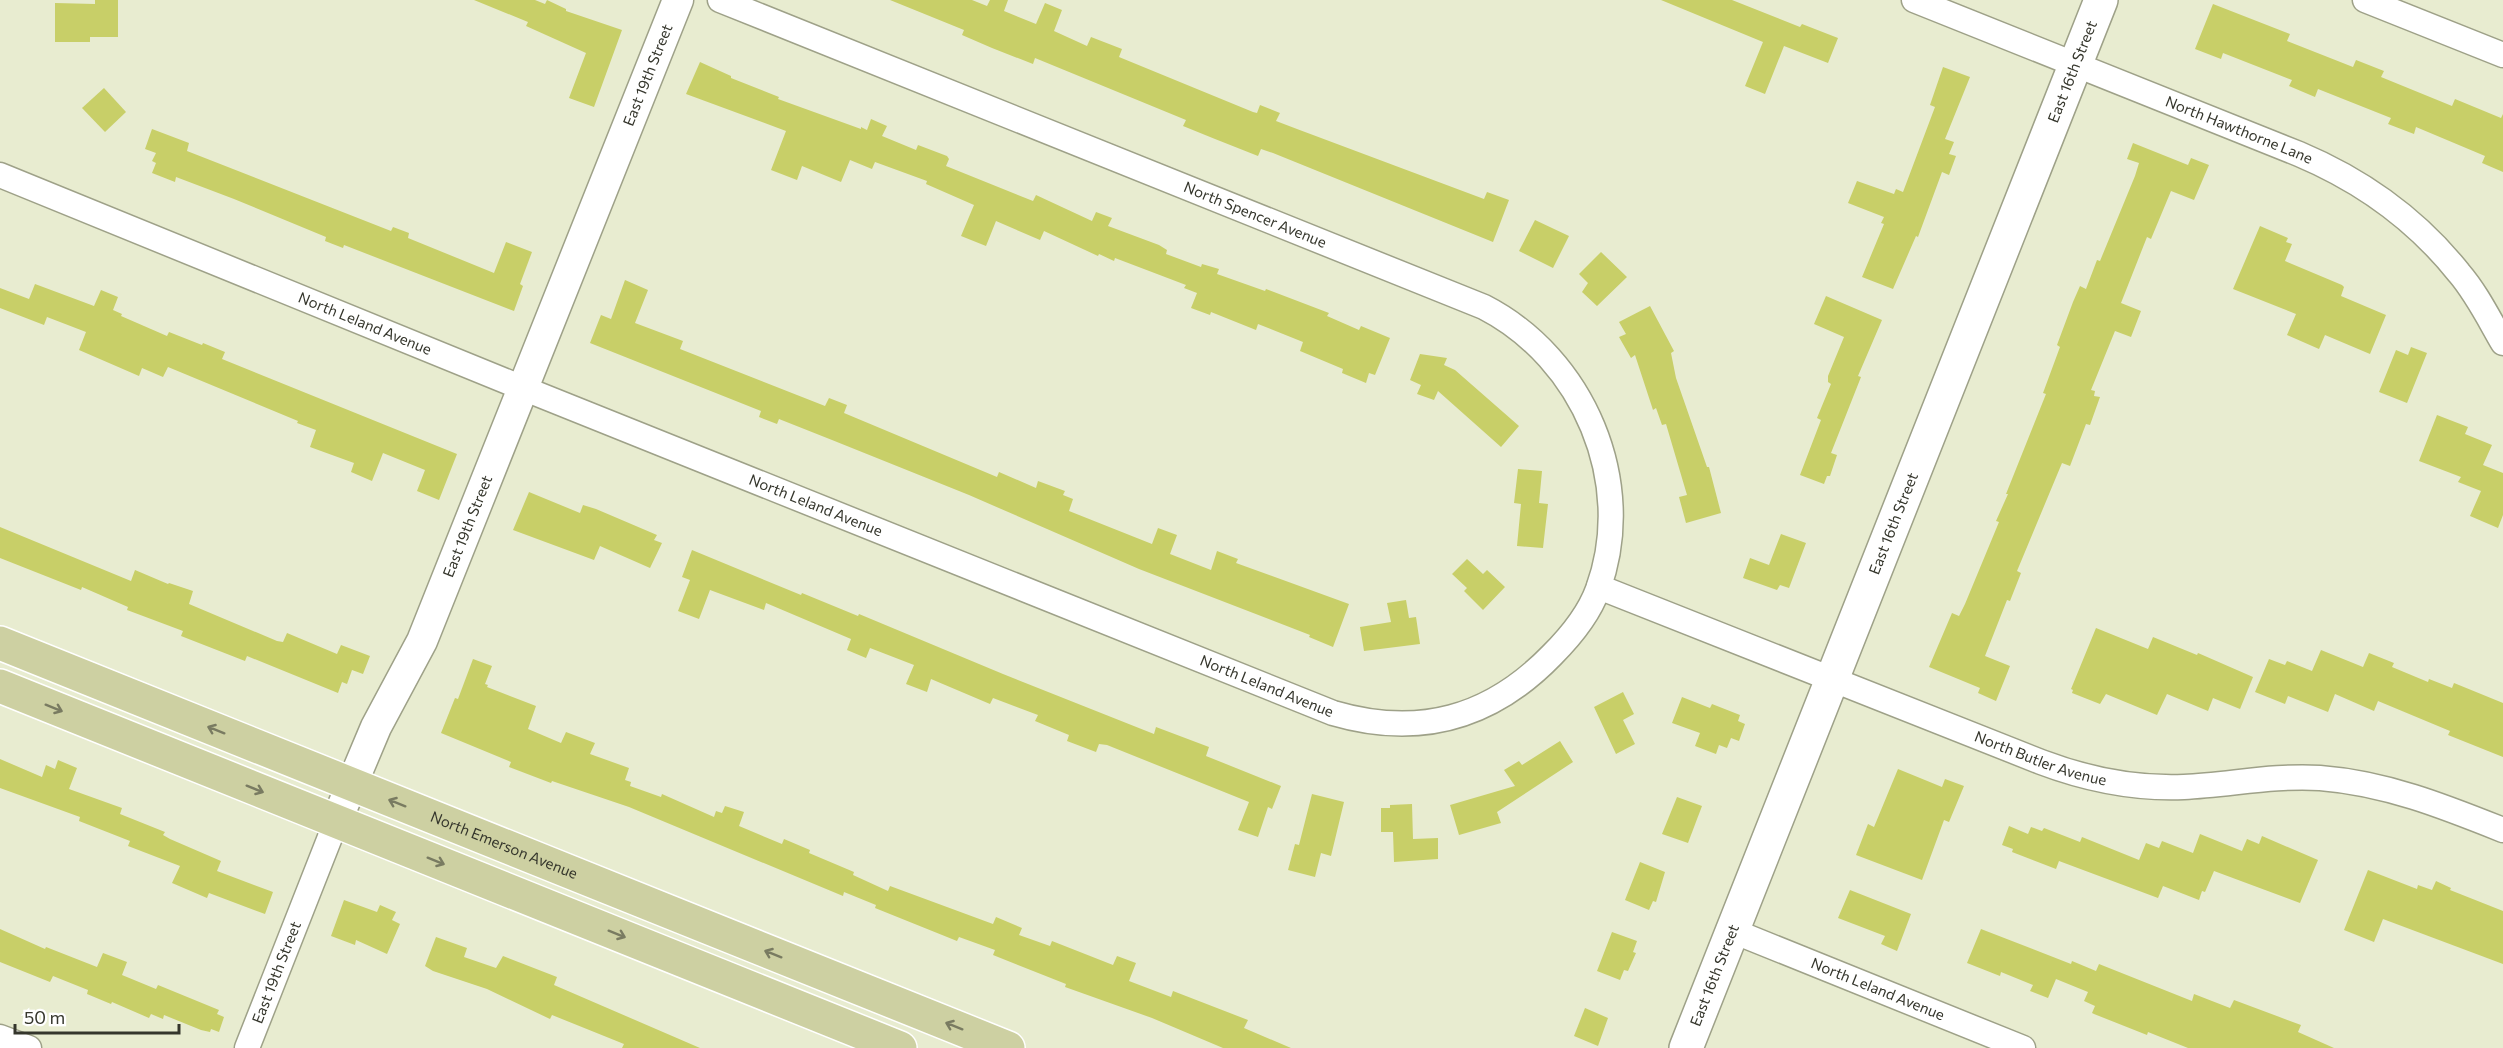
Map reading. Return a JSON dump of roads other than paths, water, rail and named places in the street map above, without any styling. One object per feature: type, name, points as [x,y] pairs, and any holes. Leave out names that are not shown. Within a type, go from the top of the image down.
[{"type":"main road","name":"East 16th Street","points":[[1686,1048],[2101,0]]},
{"type":"main road","name":"North Emerson Avenue","points":[[0,643],[1008,1048]]},
{"type":"main road","points":[[0,686],[900,1048]]},
{"type":"street","name":"East 19th Street","points":[[247,1048],[351,784],[376,727],[422,641],[525,389],[678,0]]},
{"type":"street","name":"North Spencer Avenue","points":[[720,0],[1462,298],[1503,317],[1535,342],[1563,373],[1589,417],[1600,446],[1607,476],[1610,516],[1608,547],[1599,587]]},
{"type":"street","name":"North Hawthorne Lane","points":[[1914,0],[2318,162],[2379,197],[2420,228],[2448,258],[2478,300],[2503,343]]},
{"type":"street","points":[[2365,0],[2503,55]]},
{"type":"street","name":"North Leland Avenue","points":[[0,175],[525,389],[1333,713],[1362,721],[1392,724],[1432,722],[1481,708],[1508,694],[1539,669],[1565,643],[1580,623],[1599,587]]},
{"type":"street","name":"North Butler Avenue","points":[[1599,587],[2052,766],[2101,780],[2164,787],[2278,778],[2320,778],[2352,782],[2422,798],[2503,830]]},
{"type":"street","name":"North Leland Avenue","points":[[1732,931],[2023,1048]]},
{"type":"street","points":[[0,1036],[29,1048]]}]
